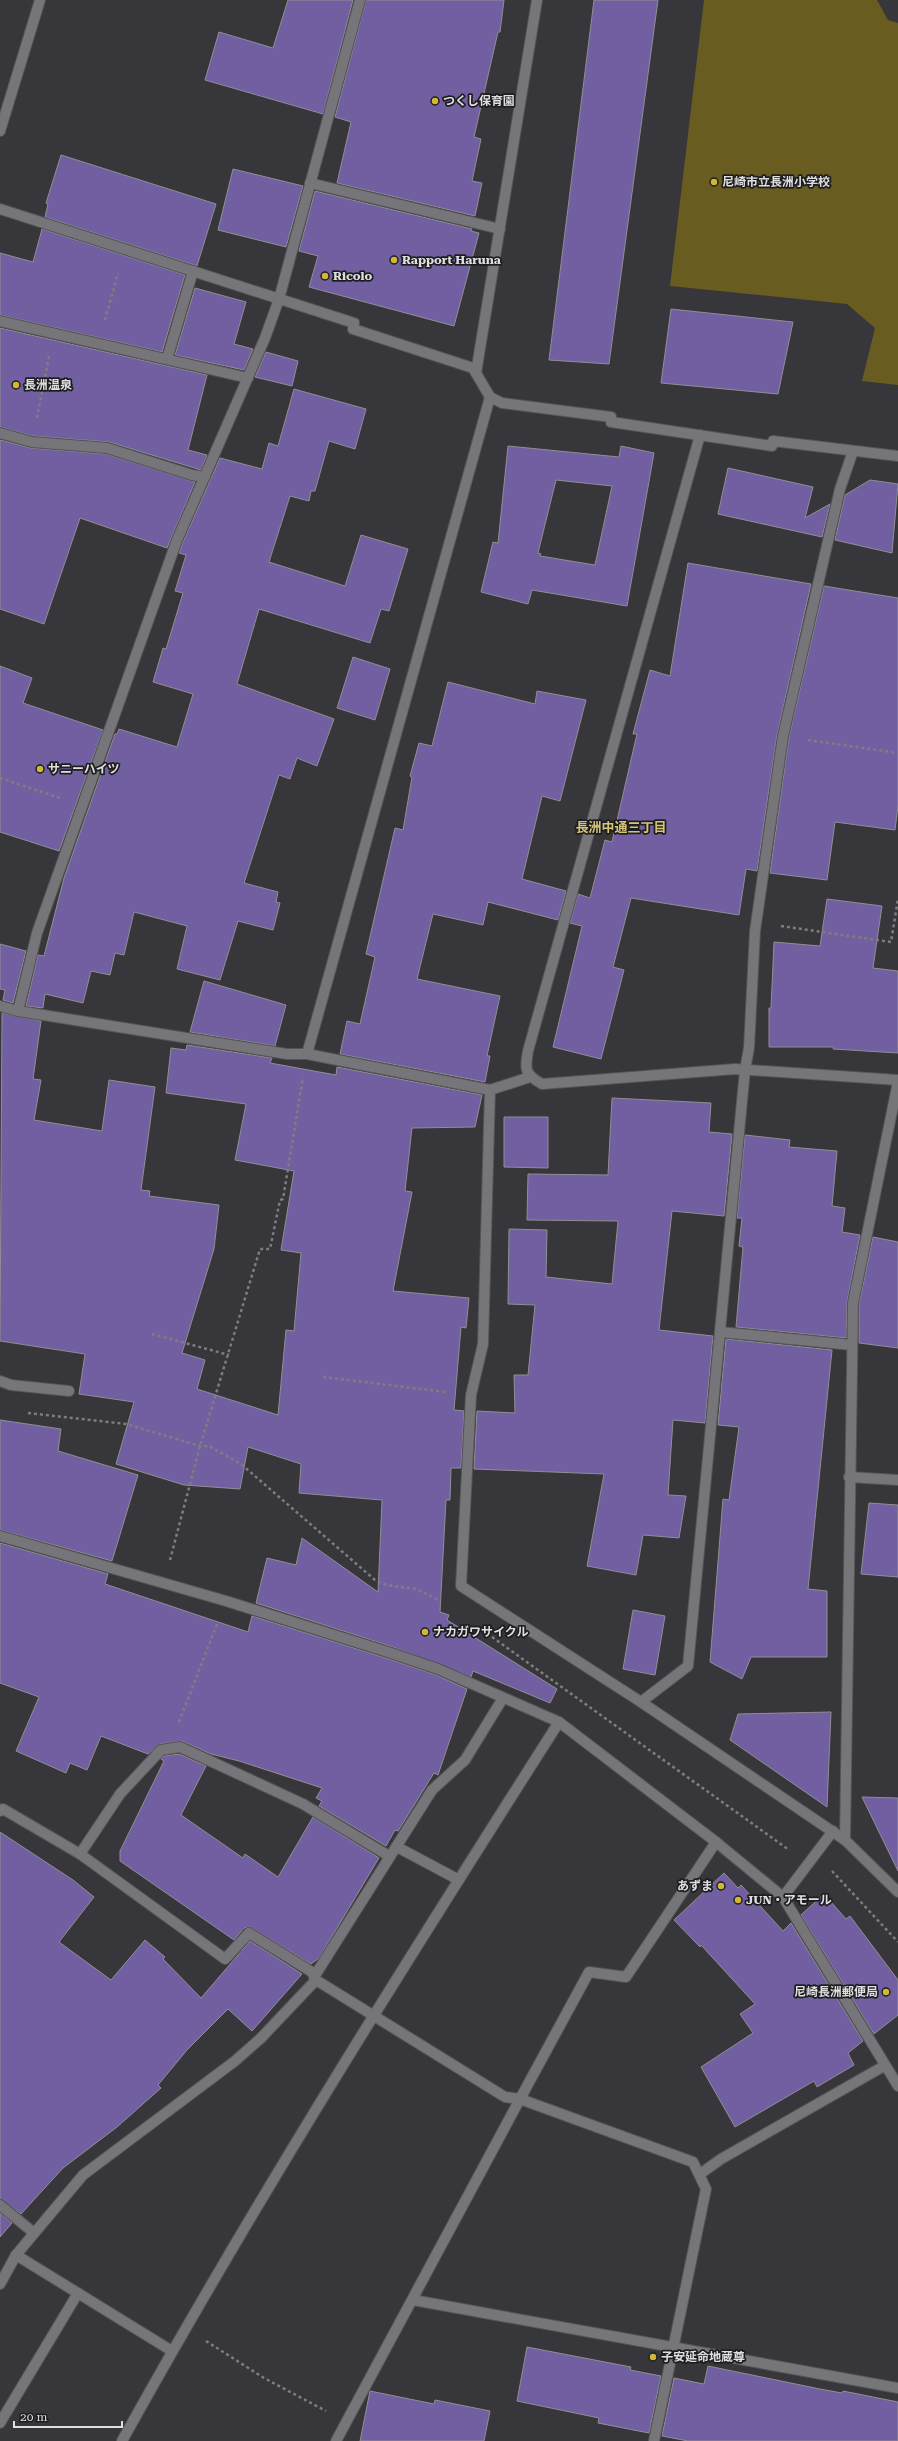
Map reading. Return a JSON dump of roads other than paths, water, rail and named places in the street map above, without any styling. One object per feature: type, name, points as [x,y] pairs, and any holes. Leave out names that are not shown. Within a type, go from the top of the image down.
[{"type":"street","points":[[0,131],[40,0]]},
{"type":"street","points":[[18,1011],[37,933],[81,805],[177,540],[248,378],[279,299],[360,0]]},
{"type":"street","points":[[476,373],[537,0]]},
{"type":"street","points":[[310,184],[500,229]]},
{"type":"street","points":[[0,209],[354,323],[353,329],[473,368],[490,397],[502,403],[611,417],[611,422],[772,446],[773,441],[898,456]]},
{"type":"street","points":[[166,359],[193,271]]},
{"type":"street","points":[[0,321],[248,378]]},
{"type":"street","points":[[307,1054],[490,397]]},
{"type":"street","points":[[0,433],[32,442],[107,448],[192,475],[205,477]]},
{"type":"street","points":[[700,435],[528,1051],[526,1068],[530,1077],[542,1084],[745,1070],[898,1081],[853,1303],[849,1477],[846,1840]]},
{"type":"street","points":[[641,1702],[688,1666],[745,1070],[749,1048],[755,931],[783,736],[840,489],[853,451]]},
{"type":"street","points":[[0,1006],[18,1011],[287,1054],[307,1054],[490,1090],[530,1077]]},
{"type":"street","points":[[490,1090],[483,1344],[471,1395],[461,1586],[641,1702],[846,1840],[898,1892]]},
{"type":"street","points":[[720,1332],[852,1345]]},
{"type":"street","points":[[0,1381],[11,1385],[69,1391]]},
{"type":"street","points":[[849,1477],[898,1480]]},
{"type":"street","points":[[0,1536],[226,1601],[398,1655],[438,1669],[559,1722],[716,1842],[783,1897],[884,2066],[898,2086]]},
{"type":"street","points":[[0,2284],[16,2254],[83,2176],[235,2061],[262,2038],[315,1979],[389,1856],[397,1847],[432,1790],[465,1760],[503,1698]]},
{"type":"street","points":[[122,2441],[185,2328],[373,2016],[559,1722]]},
{"type":"street","points":[[80,1854],[120,1794],[161,1750],[180,1747],[303,1804],[389,1856]]},
{"type":"street","points":[[0,1812],[2,1809],[80,1854],[226,1958],[249,1934],[312,1972],[315,1979],[373,2016],[505,2097],[520,2099],[693,2162],[706,2189],[672,2346],[654,2441]]},
{"type":"street","points":[[783,1897],[808,1862],[833,1831]]},
{"type":"street","points":[[336,2441],[589,1972],[626,1977],[716,1842]]},
{"type":"street","points":[[397,1847],[459,1880]]},
{"type":"street","points":[[700,2174],[721,2159],[884,2066]]},
{"type":"street","points":[[0,2205],[34,2234]]},
{"type":"street","points":[[16,2254],[172,2351]]},
{"type":"street","points":[[0,2423],[78,2293]]},
{"type":"street","points":[[413,2300],[898,2388]]},
{"type":"place","name":"つくし保育園","points":[[435,101]]},
{"type":"place","name":"尼崎市立長洲小学校","points":[[714,182]]},
{"type":"place","name":"Rapport Haruna","points":[[394,260]]},
{"type":"place","name":"Ricolo","points":[[325,276]]},
{"type":"place","name":"長洲温泉","points":[[16,385]]},
{"type":"place","name":"サニーハイツ","points":[[40,769]]},
{"type":"place","name":"ナカガワサイクル","points":[[425,1632]]},
{"type":"place","name":"あずま","points":[[721,1886]]},
{"type":"place","name":"JUN・アモール","points":[[738,1900]]},
{"type":"place","name":"尼崎長洲郵便局","points":[[886,1992]]},
{"type":"place","name":"子安延命地蔵尊","points":[[653,2357]]},
{"type":"district","name":"長洲中通三丁目","points":[[621,827]]}]
